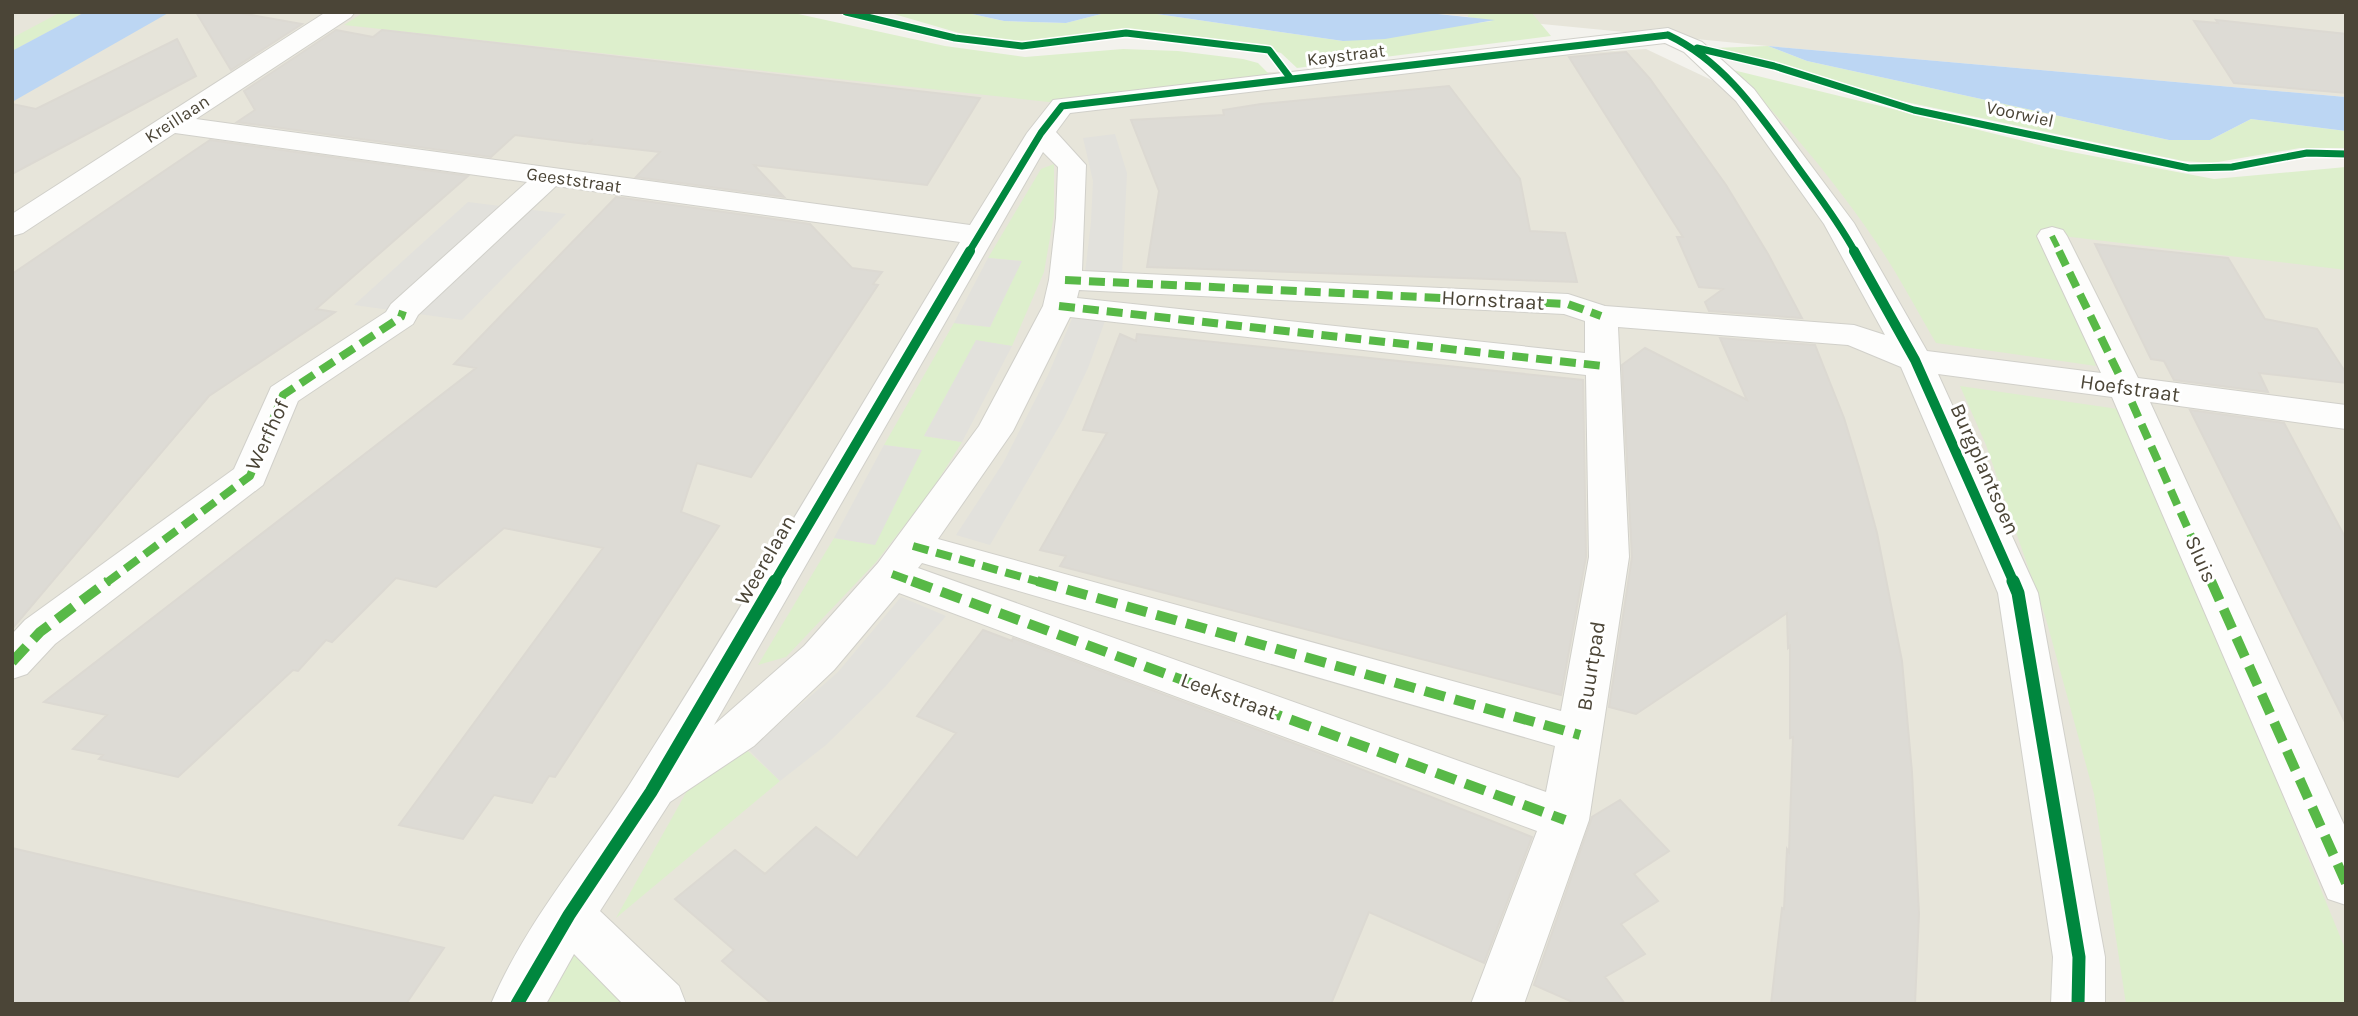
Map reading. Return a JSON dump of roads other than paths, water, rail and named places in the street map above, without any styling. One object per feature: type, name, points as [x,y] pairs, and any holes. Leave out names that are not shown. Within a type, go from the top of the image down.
[{"type":"street","name":"Kreillaan","points":[[12,227],[343,12]]},
{"type":"street","name":"Kaystraat","points":[[1041,133],[1062,106],[1668,35]]},
{"type":"street","name":"Burgplantsoen","points":[[1668,35],[1693,47],[1745,95],[1839,223],[1915,360],[2018,593],[2079,957],[2078,1004]]},
{"type":"street","name":"Geeststraat","points":[[169,124],[979,235]]},
{"type":"street","name":"Weerelaan","points":[[517,1004],[569,915],[651,792],[1041,133],[1072,165],[1071,218],[1062,293],[995,431],[902,560],[819,658],[738,733],[651,792]]},
{"type":"street","name":"Werfhof","points":[[12,662],[40,632],[250,476],[283,395],[401,317],[403,311],[549,177]]},
{"type":"street","name":"Sluis","points":[[2052,236],[2125,387],[2345,882]]},
{"type":"street","name":"Hornstraat","points":[[1062,293],[1568,304],[1601,316],[1854,335],[1915,360]]},
{"type":"street","points":[[1062,293],[1604,366]]},
{"type":"street","name":"Buurtpad","points":[[1497,1004],[1565,820],[1609,557],[1601,316]]},
{"type":"street","name":"Hoefstraat","points":[[1915,360],[2346,417]]},
{"type":"street","points":[[902,560],[1580,735]]},
{"type":"street","name":"Leekstraat","points":[[902,560],[1565,820]]},
{"type":"street","points":[[569,915],[660,1004]]},
{"type":"water","points":[[85,12],[170,12],[12,102],[12,51]]},
{"type":"water","points":[[963,12],[1109,12],[1066,23],[1004,21]]},
{"type":"water","points":[[1128,12],[1419,12],[1495,20],[1385,39],[1343,41]]},
{"type":"water","points":[[1768,46],[2346,97],[2346,131],[2251,119],[2210,140],[2169,140],[1807,61]]}]
